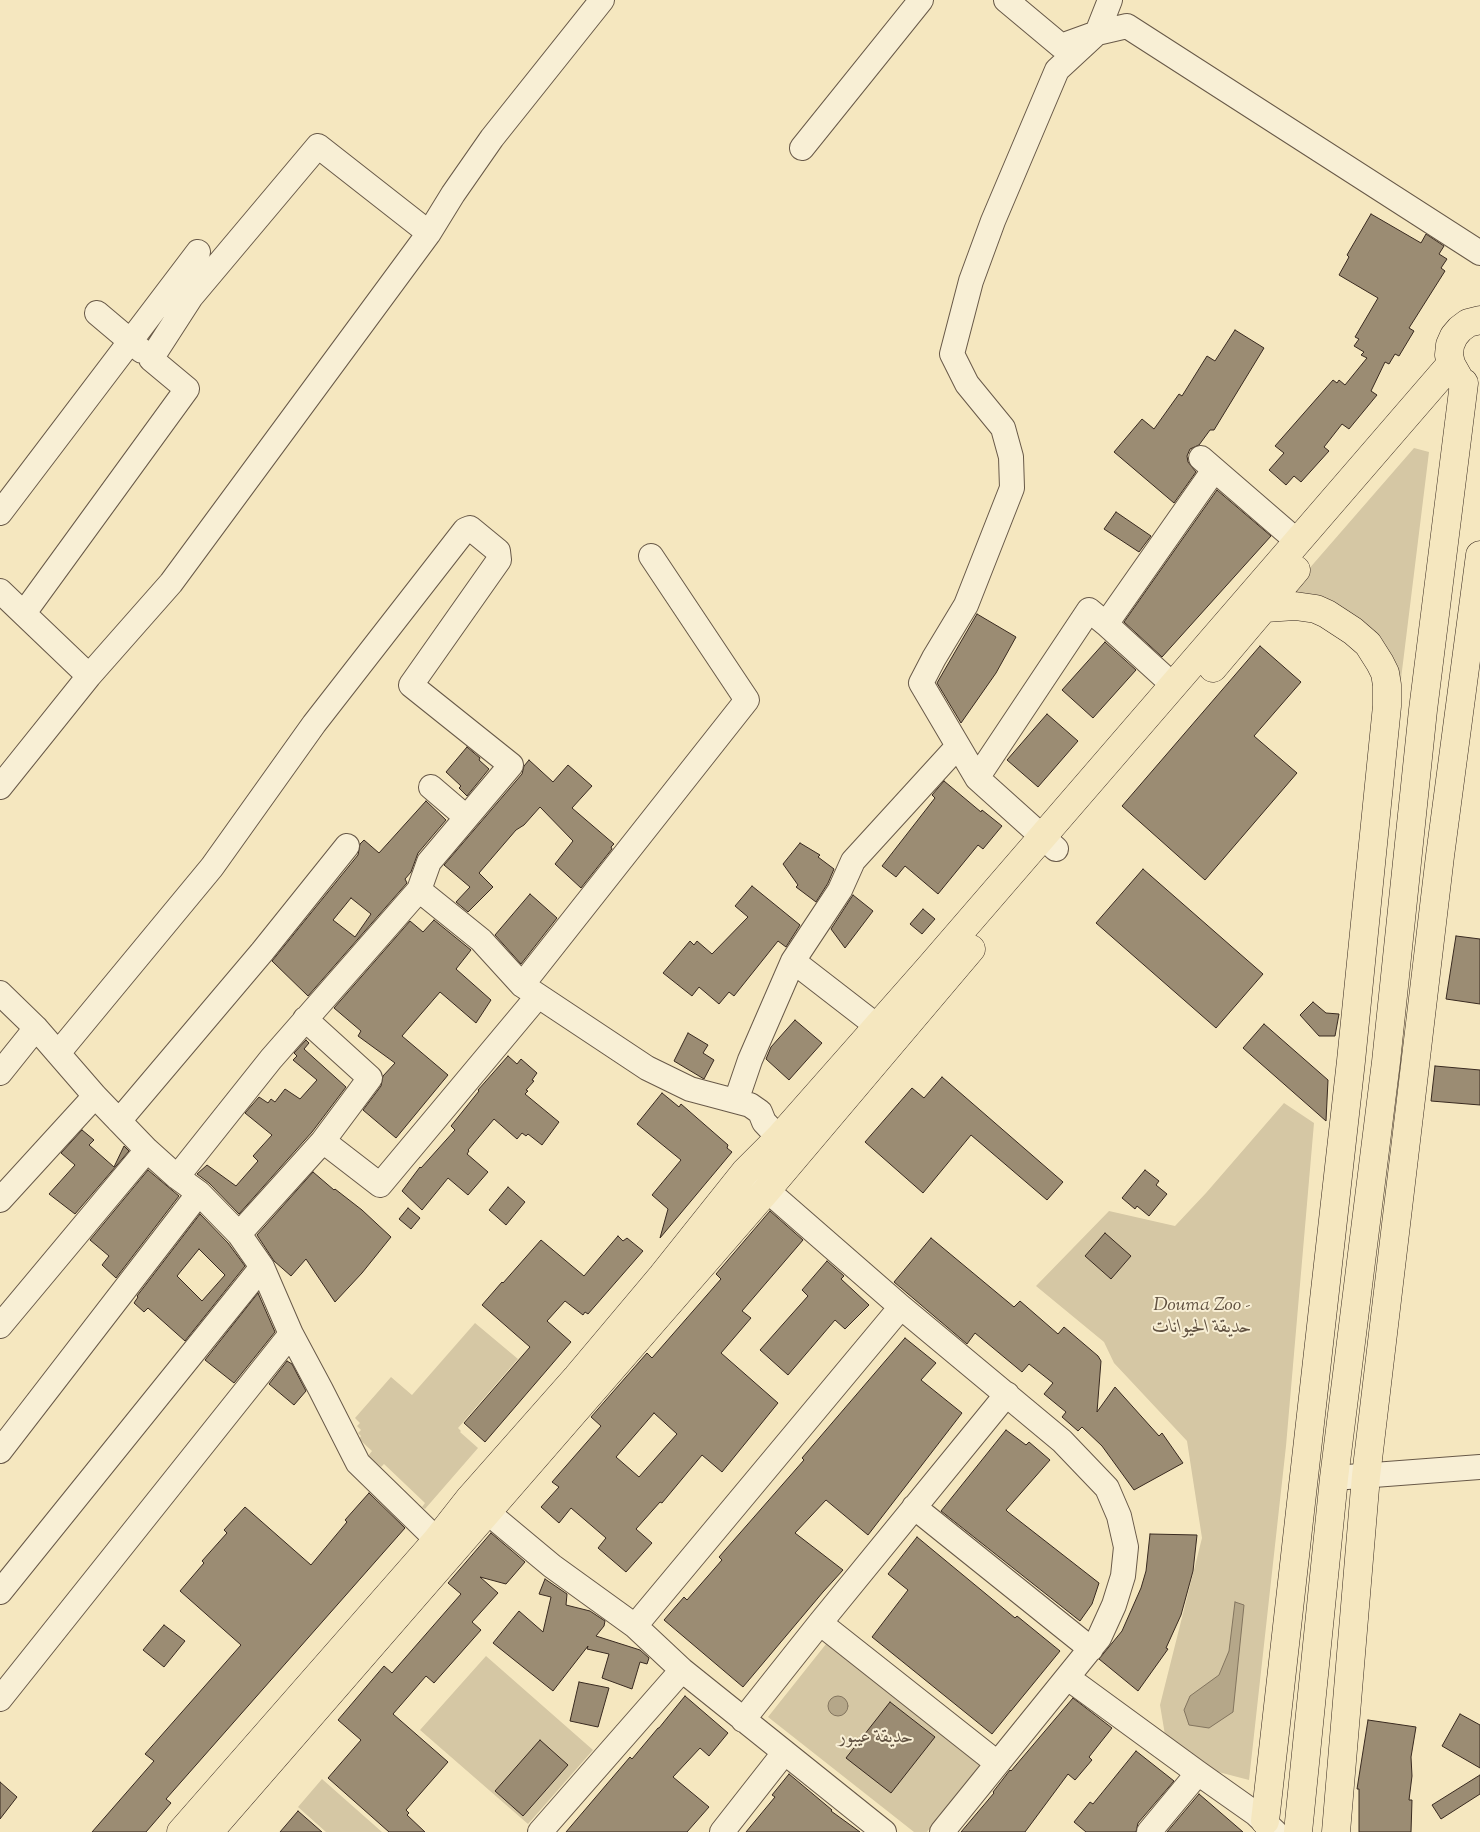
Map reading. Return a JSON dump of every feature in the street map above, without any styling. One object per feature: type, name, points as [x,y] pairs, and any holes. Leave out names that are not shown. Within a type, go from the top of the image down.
[{"type":"main road","points":[[1298,1832],[1334,1478],[1386,1062],[1423,710],[1464,379],[1449,355],[1450,345],[1460,329],[1479,315]]},
{"type":"main road","points":[[181,1832],[437,1540],[478,1505],[766,1190],[1049,842],[1173,685],[1297,541],[1464,379]]},
{"type":"main road","points":[[209,1832],[478,1505],[745,1172],[779,1138],[877,1026],[1265,608],[1313,549],[1464,379]]},
{"type":"main road","points":[[1336,1832],[1366,1476],[1440,856],[1480,555]]},
{"type":"main road","points":[[1265,608],[1295,606],[1310,608],[1328,614],[1368,644],[1385,673],[1387,685],[1387,706],[1351,1061],[1265,1828]]},
{"type":"main road","points":[[1387,706],[1423,710]]},
{"type":"main road","points":[[1351,1061],[1416,1063]]},
{"type":"street","points":[[0,787],[89,676],[172,583],[429,232],[492,138],[602,0]]},
{"type":"street","points":[[802,148],[922,0]]},
{"type":"street","points":[[1006,0],[1061,46],[1097,33],[1127,26],[1480,253]]},
{"type":"street","points":[[1049,842],[977,778],[921,683],[966,605],[1012,488],[1011,457],[1003,428],[967,384],[952,354],[971,281],[993,221],[1057,70],[1097,33],[1110,0]]},
{"type":"street","points":[[151,359],[191,297],[318,146],[429,232]]},
{"type":"street","points":[[0,513],[198,252]]},
{"type":"street","points":[[24,613],[187,389],[97,312]]},
{"type":"street","points":[[1106,624],[1208,464],[1297,541]]},
{"type":"street","points":[[59,1052],[212,867],[314,724],[465,530],[470,528],[498,551],[499,560],[411,684],[511,765],[429,862],[419,890],[271,1059],[177,1177]]},
{"type":"street","points":[[323,1141],[380,1185],[530,990],[747,700],[651,556]]},
{"type":"street","points":[[0,591],[89,676]]},
{"type":"street","points":[[977,778],[1089,610],[1173,685]]},
{"type":"street","points":[[736,1101],[750,1060],[793,961],[840,890],[853,861],[958,746]]},
{"type":"street","points":[[431,787],[466,817]]},
{"type":"street","points":[[119,1121],[262,952],[348,846]]},
{"type":"street","points":[[419,890],[481,940],[530,990],[647,1068],[690,1089],[750,1105],[760,1112],[764,1122],[779,1138]]},
{"type":"street","points":[[793,961],[877,1026]]},
{"type":"street","points":[[0,993],[59,1052],[95,1096],[147,1150],[177,1177],[199,1193],[239,1234],[262,1267],[291,1334],[358,1463],[437,1540]]},
{"type":"street","points":[[239,1234],[323,1141],[370,1078],[305,1019]]},
{"type":"street","points":[[0,1073],[36,1028]]},
{"type":"street","points":[[0,1200],[95,1096]]},
{"type":"street","points":[[0,1326],[147,1150]]},
{"type":"street","points":[[745,1172],[901,1307],[1062,1441],[1107,1488],[1119,1516],[1126,1547],[1122,1576],[1114,1605],[1099,1638],[942,1832]]},
{"type":"street","points":[[0,1451],[199,1193]]},
{"type":"street","points":[[0,1592],[262,1267]]},
{"type":"street","points":[[635,1626],[901,1307]]},
{"type":"street","points":[[0,1699],[291,1334]]},
{"type":"street","points":[[743,1720],[1007,1394]]},
{"type":"street","points":[[1334,1478],[1480,1467]]},
{"type":"street","points":[[478,1505],[552,1566],[635,1626],[682,1670],[884,1832]]},
{"type":"street","points":[[914,1507],[1091,1649]]},
{"type":"street","points":[[820,1623],[997,1763]]},
{"type":"street","points":[[540,1832],[682,1670]]},
{"type":"street","points":[[1068,1678],[1198,1774],[1265,1828]]},
{"type":"street","points":[[722,1832],[784,1753]]},
{"type":"street","points":[[1149,1832],[1198,1774]]},
{"type":"green space","points":[[1414,448],[1429,452],[1399,695],[1390,667],[1281,601]]},
{"type":"green space","name":"Douma Zoo - حديقة الحيوانات","points":[[1284,1103],[1314,1123],[1286,1446],[1249,1780],[1207,1769],[1166,1741],[1160,1705],[1202,1538],[1187,1441],[1114,1363],[1104,1342],[1036,1286],[1109,1211],[1175,1226]]},
{"type":"green space","points":[[475,1323],[518,1359],[458,1428],[478,1448],[425,1509],[422,1507],[425,1503],[384,1464],[381,1467],[368,1456],[372,1451],[359,1439],[361,1436],[358,1433],[361,1430],[357,1426],[360,1423],[355,1418],[391,1377],[412,1395]]},
{"type":"green space","name":"حديقة عيبور","points":[[830,1639],[983,1761],[927,1832],[914,1832],[768,1717]]},
{"type":"green space","points":[[486,1656],[593,1750],[528,1824],[420,1730]]},
{"type":"green space","points":[[322,1779],[382,1832],[326,1832],[298,1807]]},
{"type":"shaded area","points":[[1235,1602],[1244,1605],[1233,1712],[1209,1728],[1189,1725],[1184,1710],[1190,1696],[1219,1675],[1229,1651]]},
{"type":"shaded area","points":[[838,1696],[845,1699],[848,1706],[845,1713],[838,1716],[831,1713],[828,1706],[831,1699]]},
{"type":"building","points":[[1371,214],[1421,243],[1426,234],[1444,246],[1439,254],[1447,259],[1441,268],[1445,271],[1409,328],[1414,331],[1399,356],[1395,354],[1389,364],[1385,362],[1371,391],[1377,395],[1349,429],[1342,424],[1324,447],[1329,451],[1301,482],[1294,476],[1286,485],[1269,470],[1284,453],[1275,446],[1333,380],[1337,383],[1339,380],[1345,385],[1367,358],[1361,355],[1364,352],[1354,346],[1359,339],[1355,337],[1378,298],[1339,275],[1349,257],[1347,255]]},
{"type":"building","points":[[1235,330],[1264,348],[1214,430],[1210,430],[1199,445],[1190,449],[1187,456],[1188,462],[1196,472],[1174,503],[1114,452],[1142,419],[1154,429],[1179,394],[1182,396],[1207,356],[1215,361]]},
{"type":"building","points":[[1217,490],[1271,536],[1162,657],[1124,622]]},
{"type":"building","points":[[1116,512],[1151,536],[1139,552],[1104,529]]},
{"type":"building","points":[[977,614],[1016,637],[996,673],[961,723],[937,683]]},
{"type":"building","points":[[1105,642],[1136,670],[1093,718],[1062,690]]},
{"type":"building","points":[[1260,646],[1301,682],[1254,736],[1297,773],[1205,880],[1122,806]]},
{"type":"building","points":[[1047,714],[1078,741],[1038,787],[1007,760]]},
{"type":"building","points":[[467,747],[489,769],[467,796],[459,788],[461,786],[446,772]]},
{"type":"building","points":[[529,760],[553,782],[568,765],[592,786],[572,808],[614,844],[611,847],[612,849],[581,888],[555,864],[573,841],[540,807],[524,825],[516,830],[479,873],[493,887],[468,912],[456,902],[470,887],[444,865],[522,774],[524,766]]},
{"type":"building","points":[[944,781],[981,812],[982,810],[1002,826],[983,849],[978,845],[938,894],[905,866],[896,877],[882,866],[935,798],[932,795]]},
{"type":"building","points":[[426,801],[446,820],[418,853],[411,872],[405,879],[407,883],[308,996],[272,961],[358,855],[360,844],[364,840],[379,853]],"holes":[[[351,898],[371,914],[355,937],[333,920]]]},
{"type":"building","points":[[800,843],[820,855],[818,857],[834,869],[816,902],[796,887],[798,885],[783,864]]},
{"type":"building","points":[[1143,869],[1263,974],[1216,1028],[1096,923]]},
{"type":"building","points":[[752,886],[800,925],[786,947],[778,941],[734,996],[729,992],[719,1004],[699,987],[692,996],[663,973],[690,941],[694,945],[697,941],[712,954],[748,917],[735,906]]},
{"type":"building","points":[[530,894],[557,918],[521,964],[495,935]]},
{"type":"building","points":[[853,895],[873,911],[845,948],[831,929]]},
{"type":"building","points":[[923,909],[935,919],[922,934],[910,924]]},
{"type":"building","points":[[434,920],[471,950],[456,969],[491,1000],[476,1023],[440,992],[402,1036],[448,1075],[396,1138],[363,1110],[381,1086],[383,1076],[395,1063],[358,1036],[361,1031],[334,1008],[410,921],[423,932]]},
{"type":"building","points":[[1456,936],[1480,939],[1480,1004],[1446,999]]},
{"type":"building","points":[[1313,1002],[1326,1013],[1339,1014],[1335,1036],[1319,1036],[1300,1015]]},
{"type":"building","points":[[795,1020],[822,1043],[789,1080],[766,1059],[771,1047]]},
{"type":"building","points":[[1264,1024],[1328,1080],[1326,1121],[1243,1048]]},
{"type":"building","points":[[688,1033],[708,1045],[703,1053],[714,1060],[704,1079],[674,1061]]},
{"type":"building","points":[[306,1040],[309,1043],[304,1049],[346,1087],[312,1132],[239,1214],[209,1183],[197,1174],[207,1165],[236,1186],[258,1161],[253,1156],[272,1135],[245,1113],[259,1097],[268,1103],[271,1099],[275,1102],[285,1089],[300,1099],[317,1080],[293,1060],[297,1056],[294,1053]]},
{"type":"building","points":[[508,1056],[517,1064],[521,1059],[537,1073],[525,1094],[559,1122],[542,1145],[528,1134],[526,1136],[522,1133],[517,1139],[494,1119],[468,1150],[467,1154],[488,1172],[468,1195],[448,1178],[422,1210],[402,1191],[420,1167],[455,1130],[451,1126],[478,1090]]},
{"type":"building","points":[[1435,1066],[1480,1070],[1480,1105],[1431,1101]]},
{"type":"building","points":[[942,1077],[1063,1182],[1047,1200],[971,1135],[923,1193],[865,1142],[912,1088],[924,1098]]},
{"type":"building","points":[[662,1093],[679,1107],[681,1104],[728,1145],[727,1148],[732,1152],[660,1238],[668,1209],[652,1195],[681,1160],[637,1124]]},
{"type":"building","points":[[82,1130],[94,1140],[89,1145],[114,1167],[124,1146],[129,1151],[75,1214],[49,1194],[75,1165],[61,1153]]},
{"type":"building","points":[[148,1170],[179,1196],[116,1278],[102,1265],[109,1256],[90,1240]]},
{"type":"building","points":[[1145,1170],[1159,1181],[1156,1185],[1167,1194],[1149,1216],[1137,1206],[1135,1209],[1122,1198]]},
{"type":"building","points":[[313,1172],[362,1210],[391,1237],[362,1273],[335,1302],[306,1259],[291,1276],[274,1261],[257,1235]]},
{"type":"building","points":[[508,1187],[525,1202],[506,1225],[489,1210]]},
{"type":"building","points":[[408,1208],[420,1218],[411,1229],[399,1219]]},
{"type":"building","points":[[770,1211],[803,1240],[742,1311],[751,1318],[721,1353],[778,1403],[722,1472],[702,1455],[662,1503],[660,1502],[636,1529],[652,1543],[626,1572],[598,1548],[606,1538],[571,1508],[559,1523],[541,1507],[559,1487],[552,1482],[601,1426],[591,1417],[647,1353],[652,1358],[721,1279],[716,1274]],"holes":[[[654,1413],[677,1434],[639,1477],[616,1457]]]},
{"type":"building","points":[[200,1214],[228,1243],[245,1266],[185,1341],[148,1308],[144,1312],[134,1303],[137,1296]],"holes":[[[199,1249],[225,1275],[202,1301],[177,1276]]]},
{"type":"building","points":[[1105,1233],[1131,1256],[1111,1279],[1085,1256]]},
{"type":"building","points":[[618,1236],[623,1241],[627,1238],[643,1251],[588,1314],[585,1312],[583,1315],[565,1301],[547,1321],[571,1342],[485,1442],[464,1423],[530,1347],[482,1305],[541,1240],[584,1276]]},
{"type":"building","points":[[931,1238],[1014,1307],[1020,1301],[1058,1334],[1064,1327],[1098,1356],[1101,1361],[1097,1412],[1115,1387],[1159,1436],[1162,1433],[1183,1463],[1134,1490],[1102,1446],[1082,1427],[1078,1431],[1062,1417],[1066,1412],[1044,1394],[1053,1383],[1029,1364],[1022,1372],[975,1333],[967,1344],[894,1282]]},
{"type":"building","points":[[827,1261],[844,1276],[841,1279],[869,1305],[845,1329],[835,1320],[788,1375],[760,1350],[808,1296],[802,1290]]},
{"type":"building","points":[[258,1293],[275,1332],[234,1383],[205,1360]]},
{"type":"building","points":[[905,1338],[936,1363],[921,1380],[962,1413],[868,1535],[826,1500],[795,1533],[843,1570],[743,1687],[664,1620],[684,1597],[687,1600],[722,1560],[719,1557],[804,1460],[802,1458]]},
{"type":"building","points":[[287,1361],[292,1364],[306,1391],[294,1405],[269,1384]]},
{"type":"building","points":[[1006,1430],[1026,1445],[1029,1442],[1050,1460],[1006,1510],[1099,1583],[1092,1604],[1080,1621],[941,1511]]},
{"type":"building","points":[[369,1493],[405,1528],[166,1799],[171,1803],[146,1832],[92,1832],[154,1761],[145,1754],[241,1645],[180,1591],[204,1563],[202,1561],[227,1533],[224,1530],[245,1507],[311,1565],[347,1522],[345,1520]]},
{"type":"building","points":[[491,1533],[525,1562],[506,1584],[480,1577],[498,1593],[472,1622],[481,1630],[434,1683],[426,1676],[393,1714],[448,1762],[406,1810],[409,1813],[407,1815],[425,1832],[389,1832],[328,1778],[361,1740],[338,1720],[384,1666],[392,1673],[461,1594],[448,1583]]},
{"type":"building","points":[[1150,1534],[1197,1535],[1193,1571],[1181,1615],[1166,1648],[1168,1649],[1138,1691],[1099,1659],[1122,1631],[1141,1588],[1146,1571]]},
{"type":"building","points":[[917,1537],[1015,1618],[1017,1616],[1060,1651],[992,1734],[872,1637],[908,1590],[888,1574]]},
{"type":"building","points":[[545,1579],[567,1594],[566,1605],[590,1611],[605,1621],[604,1626],[596,1636],[640,1650],[649,1658],[647,1664],[640,1662],[632,1689],[602,1678],[609,1654],[587,1649],[588,1646],[553,1691],[493,1643],[519,1611],[543,1632],[551,1597],[539,1594]]},
{"type":"building","points":[[164,1625],[185,1641],[164,1667],[143,1650]]},
{"type":"building","points":[[579,1682],[609,1688],[598,1727],[570,1721]]},
{"type":"building","points":[[685,1696],[728,1733],[709,1756],[700,1748],[673,1777],[709,1807],[687,1832],[566,1832],[630,1757],[632,1759]]},
{"type":"building","points":[[1073,1698],[1112,1728],[1089,1757],[1092,1760],[1075,1780],[1068,1774],[1025,1832],[961,1832],[994,1793],[1010,1770]]},
{"type":"building","points":[[890,1702],[935,1737],[891,1793],[846,1758]]},
{"type":"building","points":[[1460,1714],[1480,1725],[1480,1768],[1442,1746]]},
{"type":"building","points":[[1368,1720],[1416,1727],[1411,1757],[1412,1776],[1409,1800],[1412,1800],[1411,1832],[1359,1832],[1359,1789],[1357,1789]]},
{"type":"building","points":[[540,1740],[568,1765],[523,1816],[495,1791]]},
{"type":"building","points":[[1136,1751],[1174,1781],[1138,1823],[1136,1832],[1086,1832],[1074,1822],[1090,1802],[1093,1804]]},
{"type":"building","points":[[789,1774],[831,1811],[860,1832],[746,1832],[775,1797],[772,1795]]},
{"type":"building","points":[[1480,1775],[1480,1794],[1441,1819],[1432,1805]]},
{"type":"building","points":[[0,1782],[17,1797],[0,1819]]},
{"type":"building","points":[[1199,1794],[1243,1832],[1167,1832]]},
{"type":"building","points":[[298,1811],[322,1832],[280,1832]]}]
